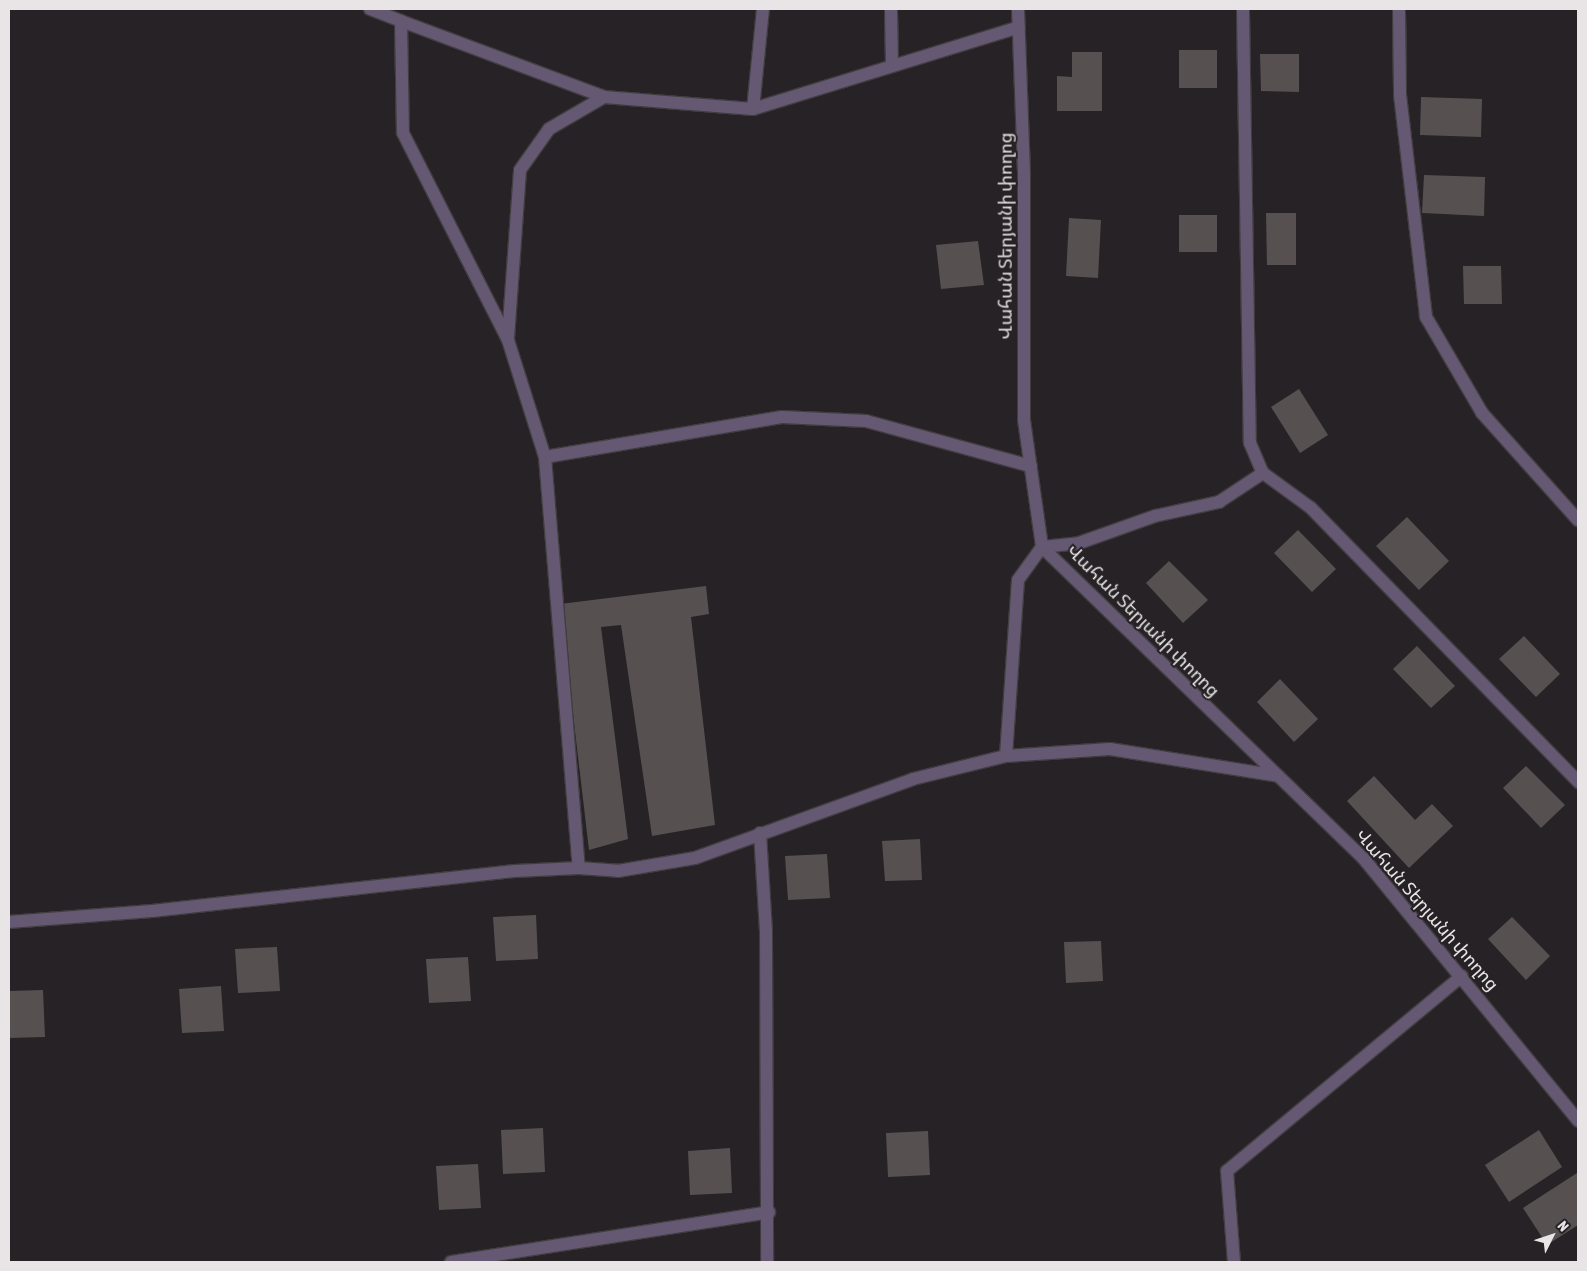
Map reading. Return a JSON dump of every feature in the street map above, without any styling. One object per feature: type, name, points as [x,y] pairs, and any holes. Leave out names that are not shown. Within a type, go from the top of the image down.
[{"type":"street","points":[[370,9],[604,97],[753,109],[1019,27]]},
{"type":"street","points":[[753,109],[763,9]]},
{"type":"street","points":[[891,9],[892,66]]},
{"type":"street","name":"Վահան Տերյանի փողոց","points":[[1018,9],[1024,176],[1024,420],[1042,547],[1364,859],[1462,976],[1578,1120]]},
{"type":"street","points":[[1243,9],[1250,442],[1263,473],[1311,508],[1578,782]]},
{"type":"street","points":[[1399,9],[1400,95],[1426,317],[1482,413],[1544,485],[1578,520]]},
{"type":"street","points":[[402,22],[403,133],[508,340],[545,457],[579,868]]},
{"type":"street","points":[[508,340],[520,170],[549,129],[604,97]]},
{"type":"street","points":[[545,457],[782,417],[866,421],[1031,466]]},
{"type":"street","points":[[1006,756],[1018,580],[1042,547],[1079,544],[1155,516],[1219,502],[1263,473]]},
{"type":"street","points":[[9,922],[152,911],[515,871],[579,868],[618,871],[695,858],[913,779],[1006,756],[1110,748],[1278,776]]},
{"type":"street","points":[[760,833],[766,930],[769,1212],[767,1262]]},
{"type":"street","points":[[1234,1262],[1227,1171],[1462,976]]},
{"type":"street","points":[[451,1262],[769,1212]]},
{"type":"building","points":[[1179,50],[1217,50],[1217,88],[1179,88]]},
{"type":"building","points":[[1072,52],[1102,52],[1102,111],[1057,111],[1057,76],[1072,77]]},
{"type":"building","points":[[1260,54],[1299,54],[1299,92],[1261,91]]},
{"type":"building","points":[[1421,97],[1482,99],[1481,137],[1420,135]]},
{"type":"building","points":[[1424,175],[1485,177],[1484,216],[1422,213]]},
{"type":"building","points":[[1266,213],[1296,213],[1296,265],[1267,265]]},
{"type":"building","points":[[1179,215],[1217,215],[1217,252],[1179,252]]},
{"type":"building","points":[[1069,218],[1101,220],[1098,278],[1066,276]]},
{"type":"building","points":[[978,241],[984,285],[941,289],[936,245]]},
{"type":"building","points":[[1463,266],[1501,266],[1502,304],[1464,304]]},
{"type":"building","points":[[1299,389],[1328,435],[1300,453],[1271,407]]},
{"type":"building","points":[[1407,517],[1449,561],[1419,590],[1376,546]]},
{"type":"building","points":[[1298,530],[1336,569],[1312,592],[1274,553]]},
{"type":"building","points":[[1169,561],[1208,600],[1183,623],[1146,583]]},
{"type":"building","points":[[706,586],[709,614],[691,617],[715,825],[652,836],[621,625],[601,627],[628,839],[589,850],[560,604]]},
{"type":"building","points":[[1524,636],[1560,674],[1536,697],[1499,659]]},
{"type":"building","points":[[1417,646],[1455,686],[1431,708],[1393,669]]},
{"type":"building","points":[[1280,679],[1318,719],[1294,742],[1257,702]]},
{"type":"building","points":[[1526,766],[1565,805],[1541,828],[1503,788]]},
{"type":"building","points":[[1374,776],[1415,820],[1432,804],[1453,826],[1409,868],[1347,801]]},
{"type":"building","points":[[920,839],[922,880],[885,881],[882,841]]},
{"type":"building","points":[[827,854],[830,898],[788,900],[785,856]]},
{"type":"building","points":[[536,915],[538,959],[496,961],[493,917]]},
{"type":"building","points":[[1512,917],[1550,956],[1526,980],[1488,939]]},
{"type":"building","points":[[1101,941],[1103,981],[1066,983],[1064,942]]},
{"type":"building","points":[[277,947],[280,991],[238,993],[235,949]]},
{"type":"building","points":[[468,957],[471,1001],[429,1003],[426,959]]},
{"type":"building","points":[[221,986],[224,1031],[182,1033],[179,989]]},
{"type":"building","points":[[43,990],[45,1037],[9,1038],[9,991]]},
{"type":"building","points":[[543,1128],[545,1172],[503,1174],[501,1130]]},
{"type":"building","points":[[1539,1130],[1562,1167],[1509,1202],[1485,1165]]},
{"type":"building","points":[[928,1131],[930,1175],[888,1177],[886,1133]]},
{"type":"building","points":[[730,1148],[732,1193],[690,1195],[688,1151]]},
{"type":"building","points":[[478,1164],[481,1208],[439,1210],[436,1166]]},
{"type":"building","points":[[1577,1173],[1578,1225],[1547,1245],[1523,1208]]}]
